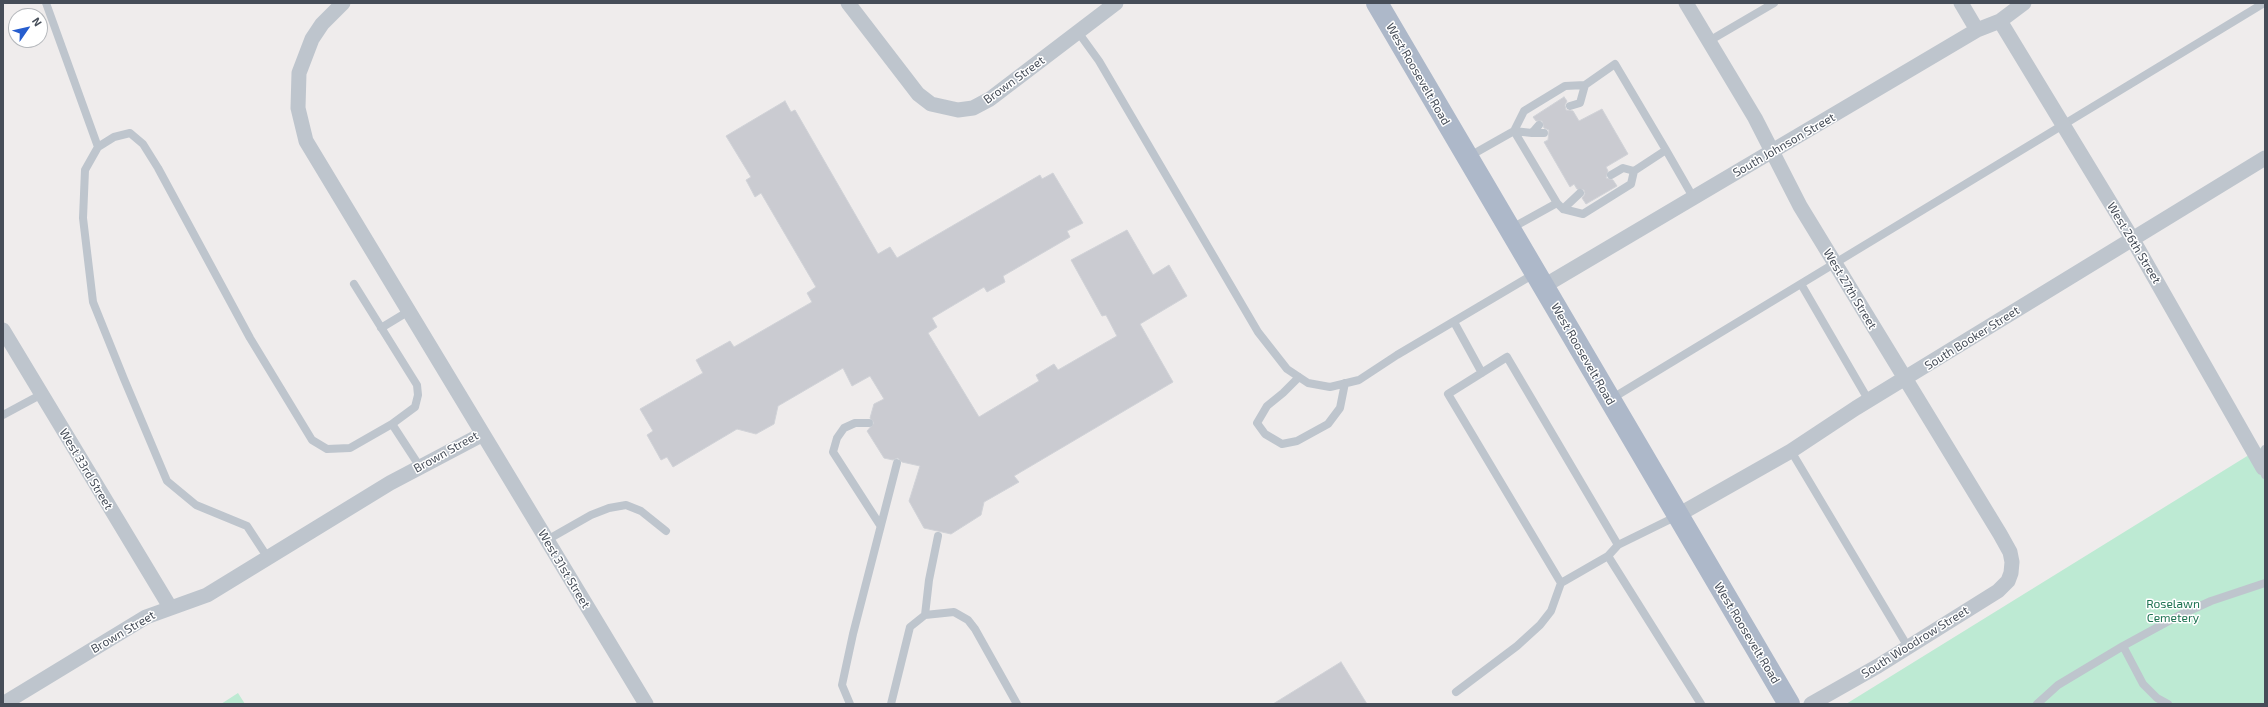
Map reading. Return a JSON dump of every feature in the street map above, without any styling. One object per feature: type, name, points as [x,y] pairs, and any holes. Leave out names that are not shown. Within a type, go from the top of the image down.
[{"type":"main road","name":"West Roosevelt Road","points":[[1377,3],[1789,704]]},
{"type":"street","name":"Brown Street","points":[[3,704],[146,617],[170,607],[188,603],[207,595],[390,483],[483,434],[306,141],[301,126],[297,90],[305,55],[322,24],[343,3]]},
{"type":"street","name":"Brown Street","points":[[848,3],[918,94],[931,104],[958,110],[973,108],[990,99],[1116,3]]},
{"type":"street","name":"West 27th Street","points":[[1686,3],[1755,118],[1772,152],[1835,264],[2000,534],[2010,552],[2012,573]]},
{"type":"street","points":[[1961,3],[1977,30]]},
{"type":"street","name":"South Johnson Street","points":[[1540,280],[1693,197],[1772,152],[1977,30],[2000,21],[2024,3]]},
{"type":"street","name":"West 26th Street","points":[[2000,21],[2133,240],[2264,472]]},
{"type":"street","name":"South Booker Street","points":[[1678,515],[1791,451],[1869,400],[2265,158]]},
{"type":"street","name":"West 33rd Street","points":[[3,330],[170,607]]},
{"type":"street","name":"West 31st Street","points":[[483,434],[646,704]]},
{"type":"street","name":"South Woodrow Street","points":[[1811,704],[1908,647],[1998,591],[2008,581],[2012,573]]},
{"type":"lane","points":[[46,3],[98,147]]},
{"type":"lane","points":[[1709,41],[1774,3]]},
{"type":"lane","points":[[1610,400],[2264,3]]},
{"type":"lane","points":[[1078,32],[1099,62],[1258,332],[1287,369],[1308,383],[1330,387],[1359,380],[1397,355],[1454,322],[1540,280]]},
{"type":"lane","points":[[1467,157],[1514,131],[1524,111],[1565,86],[1585,85],[1615,64],[1693,197]]},
{"type":"lane","points":[[1573,110],[1580,103],[1585,85]]},
{"type":"lane","points":[[1532,133],[1539,125]]},
{"type":"lane","points":[[1514,131],[1544,133]]},
{"type":"lane","points":[[1514,131],[1556,203],[1563,209],[1583,214],[1632,184],[1634,171],[1666,150]]},
{"type":"lane","points":[[268,558],[247,526],[196,505],[167,481],[93,302],[83,218],[85,170],[98,147],[114,137],[130,132],[143,144],[158,168],[250,338],[312,440],[327,449],[346,449],[392,424],[415,406],[418,395],[417,385],[354,284]]},
{"type":"lane","points":[[1611,175],[1623,168],[1634,171]]},
{"type":"lane","points":[[1563,209],[1574,197],[1580,194]]},
{"type":"lane","points":[[1509,229],[1556,203]]},
{"type":"lane","points":[[1801,284],[1869,400]]},
{"type":"lane","points":[[381,328],[409,311]]},
{"type":"lane","points":[[1454,322],[1482,373]]},
{"type":"lane","points":[[1561,583],[1448,394],[1507,357],[1618,545]]},
{"type":"lane","points":[[1299,376],[1283,393],[1267,406],[1257,423],[1266,434],[1282,444],[1297,441],[1328,424],[1340,408],[1345,383]]},
{"type":"lane","points":[[3,415],[42,394]]},
{"type":"lane","points":[[869,423],[855,423],[844,428],[837,438],[833,452],[880,525]]},
{"type":"lane","points":[[392,424],[420,467]]},
{"type":"lane","points":[[2264,472],[2262,461],[2265,448]]},
{"type":"lane","points":[[1791,451],[1908,647]]},
{"type":"lane","points":[[850,704],[842,685],[880,525],[897,463]]},
{"type":"lane","points":[[547,540],[609,508],[626,505],[641,511],[666,531]]},
{"type":"lane","points":[[1456,692],[1517,646],[1540,625],[1551,611],[1561,583],[1608,556],[1618,545],[1678,515]]},
{"type":"lane","points":[[925,615],[929,580],[938,536]]},
{"type":"lane","points":[[1608,556],[1701,704]]},
{"type":"lane","points":[[2036,704],[2058,685],[2123,646],[2211,601],[2265,583]]},
{"type":"lane","points":[[891,704],[910,628],[925,615],[954,612],[968,620],[975,629],[1017,704]]},
{"type":"lane","points":[[2123,646],[2143,684],[2157,698],[2168,704]]},
{"type":"green space","name":"Roselawn Cemetery","points":[[2265,445],[2265,704],[1846,704]]},
{"type":"green space","points":[[238,693],[245,704],[221,704]]},
{"type":"building","points":[[1564,97],[1567,101],[1565,105],[1566,110],[1573,111],[1579,121],[1602,109],[1628,154],[1606,167],[1608,171],[1606,178],[1613,180],[1617,186],[1586,204],[1582,198],[1585,194],[1584,190],[1577,189],[1574,184],[1570,187],[1544,142],[1548,140],[1549,130],[1544,128],[1542,121],[1536,121],[1533,117]]},
{"type":"building","points":[[785,101],[791,112],[795,110],[878,254],[890,247],[897,258],[1040,175],[1042,179],[1053,173],[1083,223],[1067,231],[1070,237],[1003,276],[1005,282],[987,292],[984,287],[932,318],[937,327],[928,333],[979,417],[1039,381],[1036,375],[1054,364],[1058,370],[1117,336],[1106,315],[1102,316],[1071,260],[1127,230],[1153,275],[1169,265],[1187,296],[1140,324],[1173,382],[1014,476],[1019,482],[984,502],[981,515],[951,534],[924,528],[909,501],[920,466],[902,462],[898,458],[893,460],[884,458],[867,431],[874,423],[870,418],[874,404],[884,399],[870,376],[852,386],[843,368],[778,406],[774,424],[756,434],[737,429],[673,467],[667,457],[661,460],[647,435],[653,431],[640,409],[703,373],[696,360],[730,341],[734,347],[812,302],[807,293],[816,287],[761,193],[755,197],[746,180],[751,177],[726,136]]},
{"type":"building","points":[[1341,662],[1367,704],[1273,704]]}]
